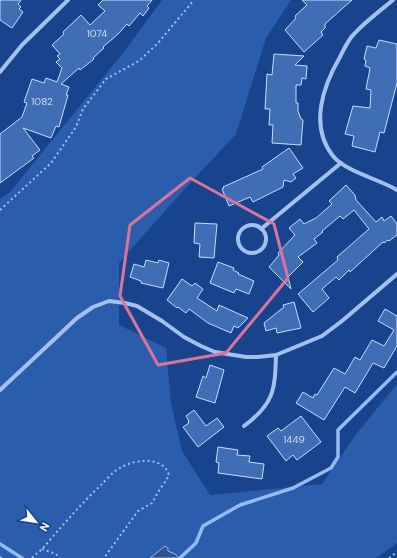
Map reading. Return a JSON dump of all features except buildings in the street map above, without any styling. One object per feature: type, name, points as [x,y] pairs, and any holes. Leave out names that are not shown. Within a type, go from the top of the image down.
[{"type":"street","points":[[393,0],[353,34],[330,73],[324,92],[320,122],[323,137],[333,157],[358,173],[397,190]]},
{"type":"street","points":[[0,72],[22,45],[65,1]]},
{"type":"street","points":[[261,229],[341,163]]},
{"type":"street","points":[[253,226],[261,229],[264,233],[265,242],[261,250],[252,253],[243,250],[238,238],[242,230],[245,227],[253,226]]},
{"type":"street","points":[[0,390],[77,318],[93,307],[109,302],[125,302],[137,306],[184,337],[215,352],[258,358],[276,355],[322,336],[347,317],[397,274]]},
{"type":"street","points":[[244,426],[258,416],[273,393],[276,382],[276,355]]},
{"type":"path","points":[[0,210],[51,163],[76,127],[83,109],[106,79],[139,61],[158,43],[194,0]]},
{"type":"path","points":[[33,557],[88,498],[121,467],[136,462],[153,461],[160,463],[167,468],[169,475],[165,482],[152,503],[138,511],[104,558]]},
{"type":"path","points":[[42,549],[56,554],[60,558]]},
{"type":"path","points":[[389,558],[397,552]]},
{"type":"highlighted area","points":[[190,178],[274,224],[288,278],[226,353],[158,365],[120,296],[130,225]]},
{"type":"shaded area","points":[[162,0],[291,0],[266,38],[236,134],[119,263],[119,325],[166,348],[171,403],[182,451],[210,495],[322,484],[357,433],[397,384],[397,543],[376,558],[0,558],[0,199],[10,192],[123,53]]},
{"type":"shaded area","points":[[165,546],[168,548],[168,551],[175,554],[179,558],[150,558]]},
{"type":"waterway","points":[[180,558],[196,543],[203,526],[240,505],[293,488],[331,468],[338,457],[338,430],[397,372]]},
{"type":"waterway","points":[[0,544],[22,558]]}]
